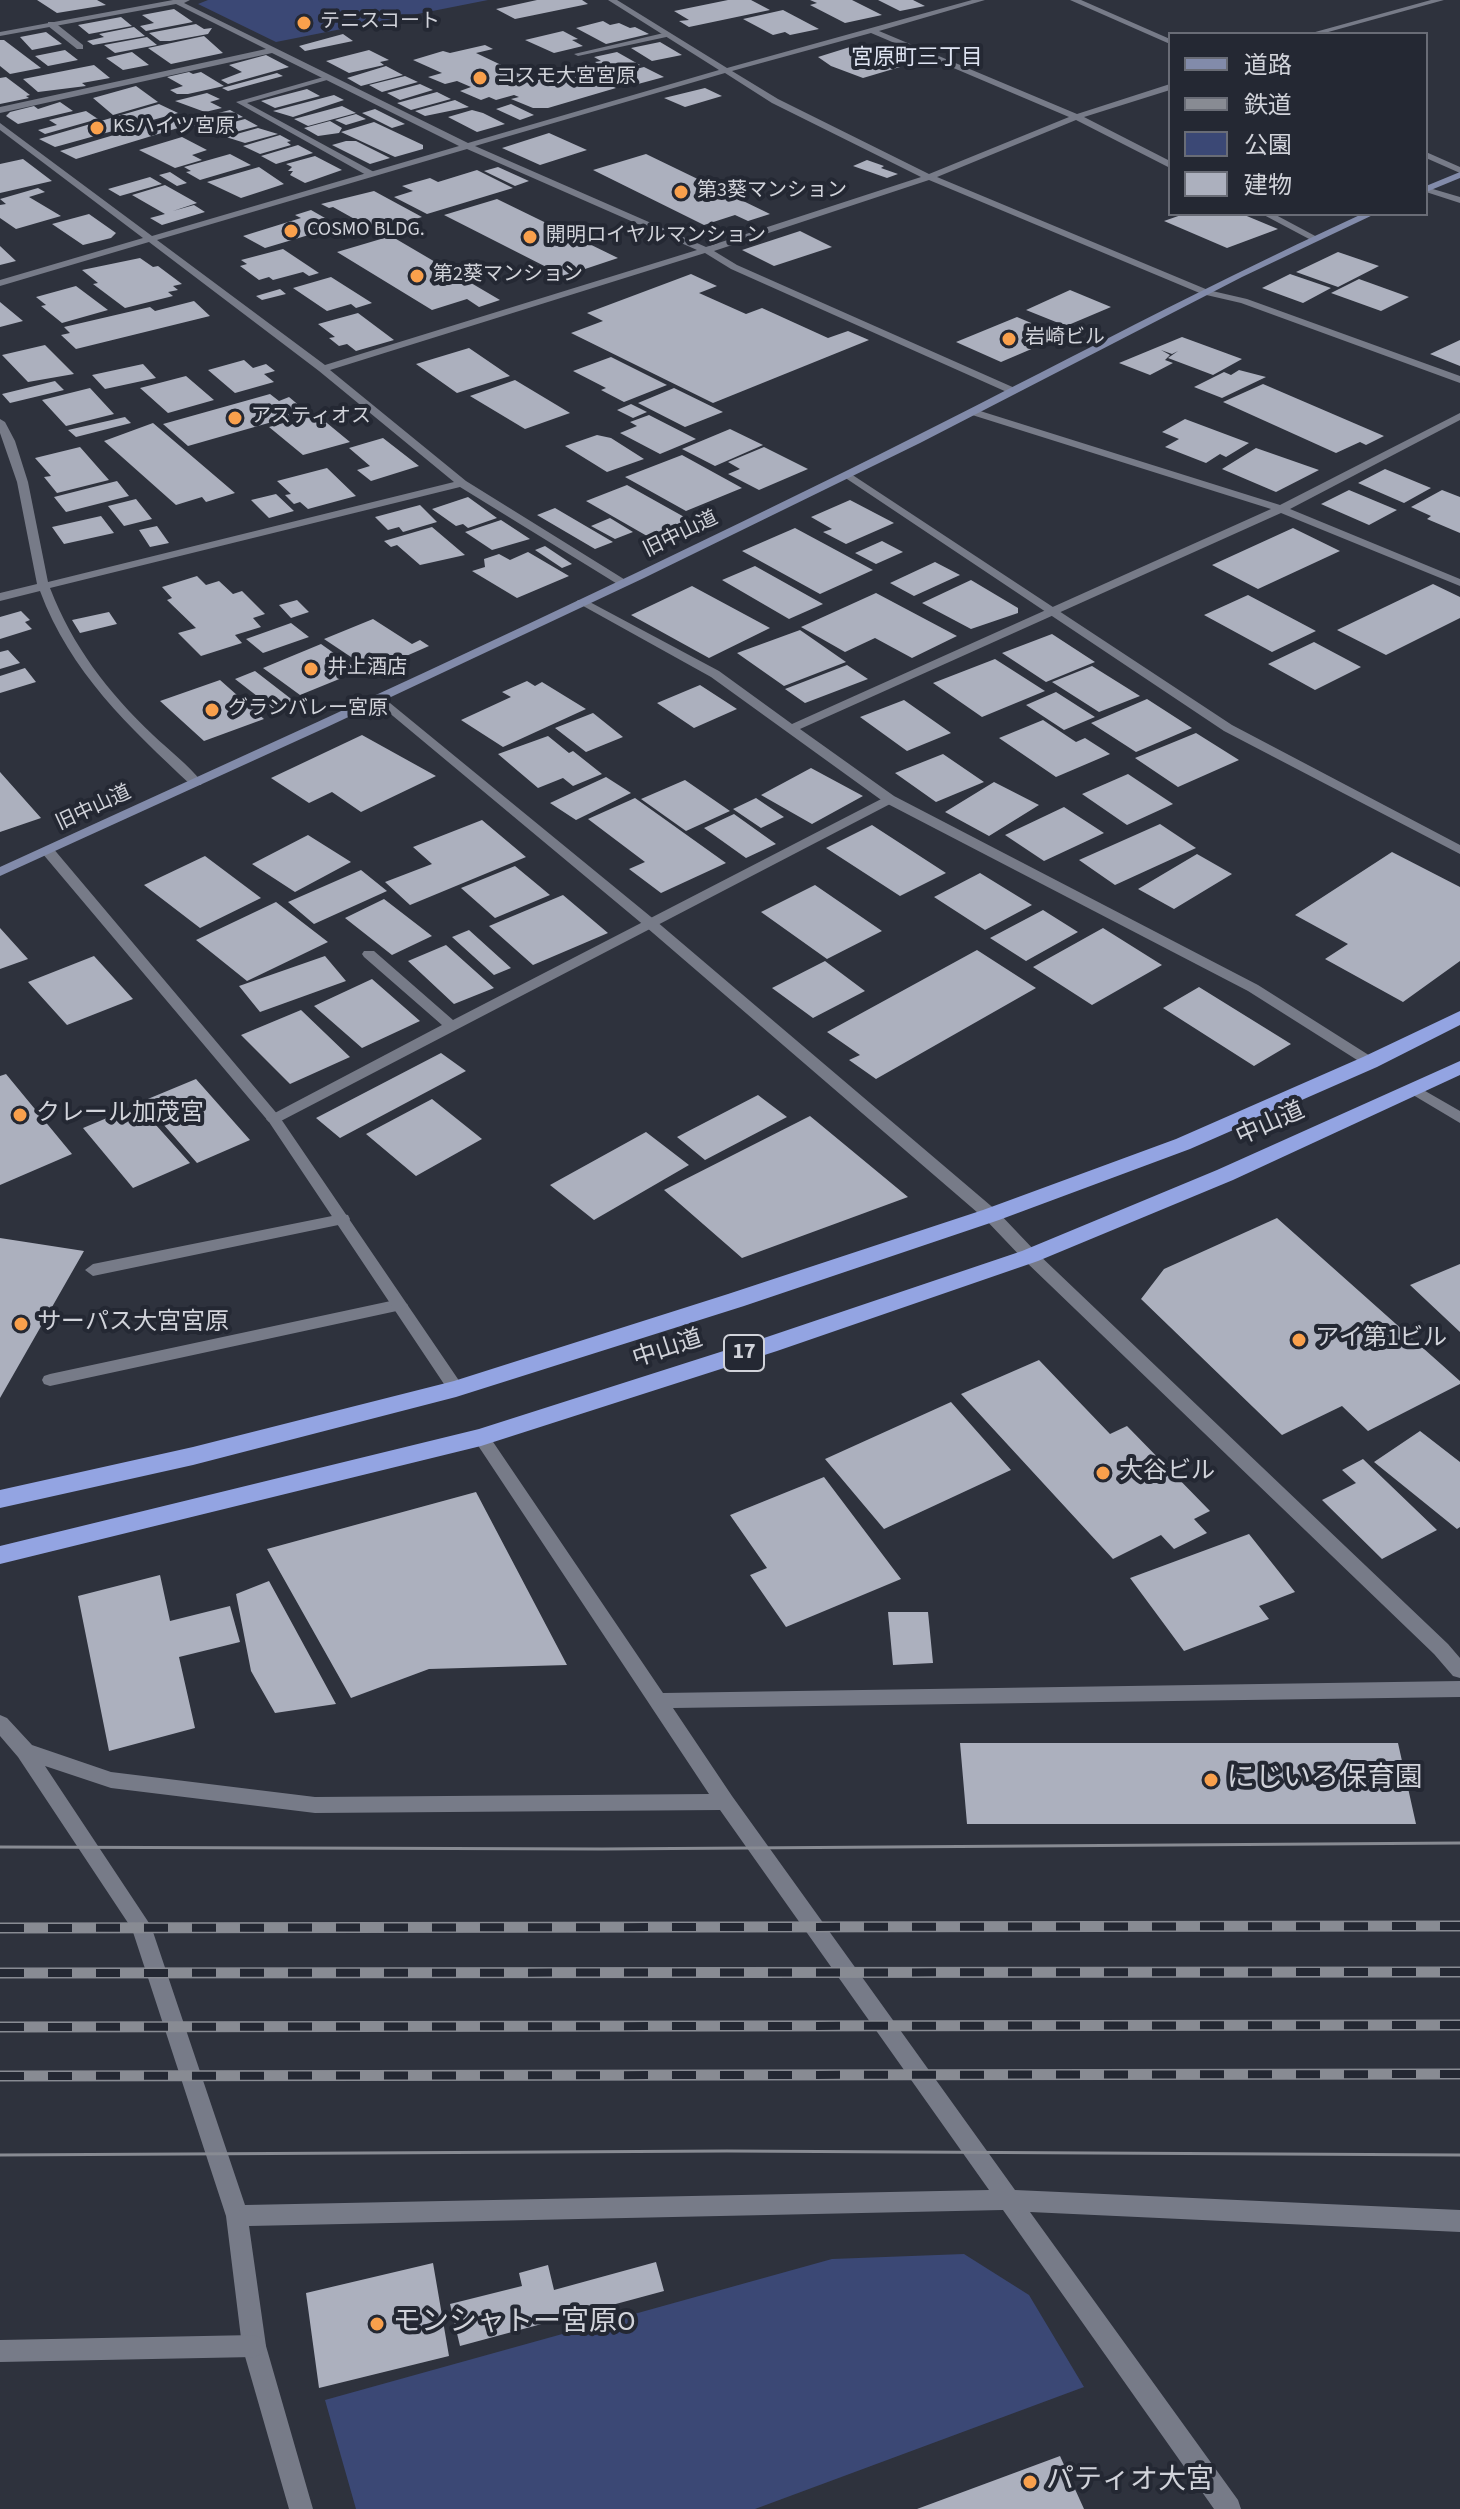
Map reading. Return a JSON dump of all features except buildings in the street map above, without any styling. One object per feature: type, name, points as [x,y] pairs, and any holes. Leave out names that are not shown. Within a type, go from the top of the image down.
[{"type":"highway","name":"中山道","points":[[0,1499],[193,1456],[456,1389],[991,1215],[1183,1144],[1370,1062],[1460,1017]]},
{"type":"highway","name":"中山道","points":[[0,1555],[481,1437],[769,1345],[1030,1256],[1225,1175],[1460,1067]]},
{"type":"main road","points":[[1428,188],[1460,172]]},
{"type":"main road","name":"旧中山道","points":[[0,872],[379,698],[848,475],[1205,292],[1365,216]]},
{"type":"street","points":[[612,0],[775,101],[929,177],[1205,292],[1244,301],[1460,380]]},
{"type":"street","points":[[0,283],[727,70],[981,0]]},
{"type":"street","points":[[1074,0],[1168,41]]},
{"type":"street","points":[[1320,32],[1440,0]]},
{"type":"street","points":[[0,34],[183,1],[273,50],[467,146],[706,250],[734,267],[1013,391]]},
{"type":"street","points":[[51,24],[80,47]]},
{"type":"street","points":[[871,30],[1077,117],[1168,164]]},
{"type":"street","points":[[578,54],[668,34]]},
{"type":"street","points":[[0,110],[273,50]]},
{"type":"street","points":[[330,78],[240,102],[371,174]]},
{"type":"street","points":[[323,369],[929,177],[1077,117],[1168,88]]},
{"type":"street","points":[[0,126],[323,369],[462,483],[623,583]]},
{"type":"street","points":[[1428,156],[1460,172]]},
{"type":"street","points":[[1428,189],[1460,200]]},
{"type":"street","points":[[1271,216],[1314,238]]},
{"type":"street","points":[[973,412],[1281,509],[1460,583]]},
{"type":"street","points":[[793,728],[1281,509],[1460,416]]},
{"type":"street","points":[[0,422],[23,492],[43,585],[56,624],[88,677],[196,782]]},
{"type":"street","points":[[848,475],[1228,728],[1460,850]]},
{"type":"street","points":[[0,597],[462,483]]},
{"type":"street","points":[[582,602],[715,674],[889,799],[1253,988],[1370,1062]]},
{"type":"street","points":[[379,698],[651,924],[991,1215],[1030,1256],[1441,1649],[1460,1671]]},
{"type":"street","points":[[274,1119],[889,799]]},
{"type":"street","points":[[47,850],[274,1119],[456,1389]]},
{"type":"street","points":[[369,954],[453,1027]]},
{"type":"street","points":[[1413,1089],[1460,1118]]},
{"type":"street","points":[[93,1270],[342,1219]]},
{"type":"street","points":[[50,1380],[400,1305]]},
{"type":"street","points":[[481,1437],[725,1802],[1229,2509]]},
{"type":"street","points":[[657,1701],[1460,1689]]},
{"type":"street","points":[[0,1723],[25,1751],[141,1926],[237,2216],[254,2346],[301,2509]]},
{"type":"street","points":[[25,1751],[111,1780],[315,1805],[725,1802]]},
{"type":"street","points":[[237,2216],[1006,2200],[1460,2221]]},
{"type":"street","points":[[0,2351],[254,2346]]},
{"type":"green space","name":"テニスコート","points":[[208,0],[488,0],[276,42],[198,4]]},
{"type":"green space","points":[[964,2254],[1029,2295],[1084,2387],[755,2509],[356,2509],[325,2400],[832,2259]]},
{"type":"tram line","points":[[0,1847],[602,1849],[1460,1843]]},
{"type":"tram line","points":[[0,2155],[727,2151],[1460,2155]]},
{"type":"railway","points":[[0,1928],[1460,1926]]},
{"type":"railway","points":[[0,1973],[1460,1972]]},
{"type":"railway","points":[[0,2027],[1460,2025]]},
{"type":"railway","points":[[0,2076],[1460,2074]]},
{"type":"place","name":"テニスコート","points":[[304,23]]},
{"type":"place","name":"コスモ大宮宮原","points":[[480,78]]},
{"type":"place","name":"KSハイツ宮原","points":[[97,128]]},
{"type":"place","name":"第3葵マンション","points":[[681,192]]},
{"type":"place","name":"COSMO BLDG.","points":[[291,231]]},
{"type":"place","name":"開明ロイヤルマンション","points":[[530,237]]},
{"type":"place","name":"第2葵マンション","points":[[417,276]]},
{"type":"place","name":"岩崎ビル","points":[[1009,339]]},
{"type":"place","name":"アスティオス","points":[[235,418]]},
{"type":"place","name":"井上酒店","points":[[311,669]]},
{"type":"place","name":"グランバレー宮原","points":[[212,710]]},
{"type":"place","name":"クレール加茂宮","points":[[20,1115]]},
{"type":"place","name":"サーパス大宮宮原","points":[[21,1324]]},
{"type":"place","name":"アイ第1ビル","points":[[1299,1340]]},
{"type":"place","name":"大谷ビル","points":[[1103,1473]]},
{"type":"place","name":"にじいろ保育園","points":[[1211,1780]]},
{"type":"place","name":"モンシャトー宮原O","points":[[377,2324]]},
{"type":"place","name":"パティオ大宮","points":[[1030,2482]]},
{"type":"district","name":"宮原町三丁目","points":[[917,59]]}]
